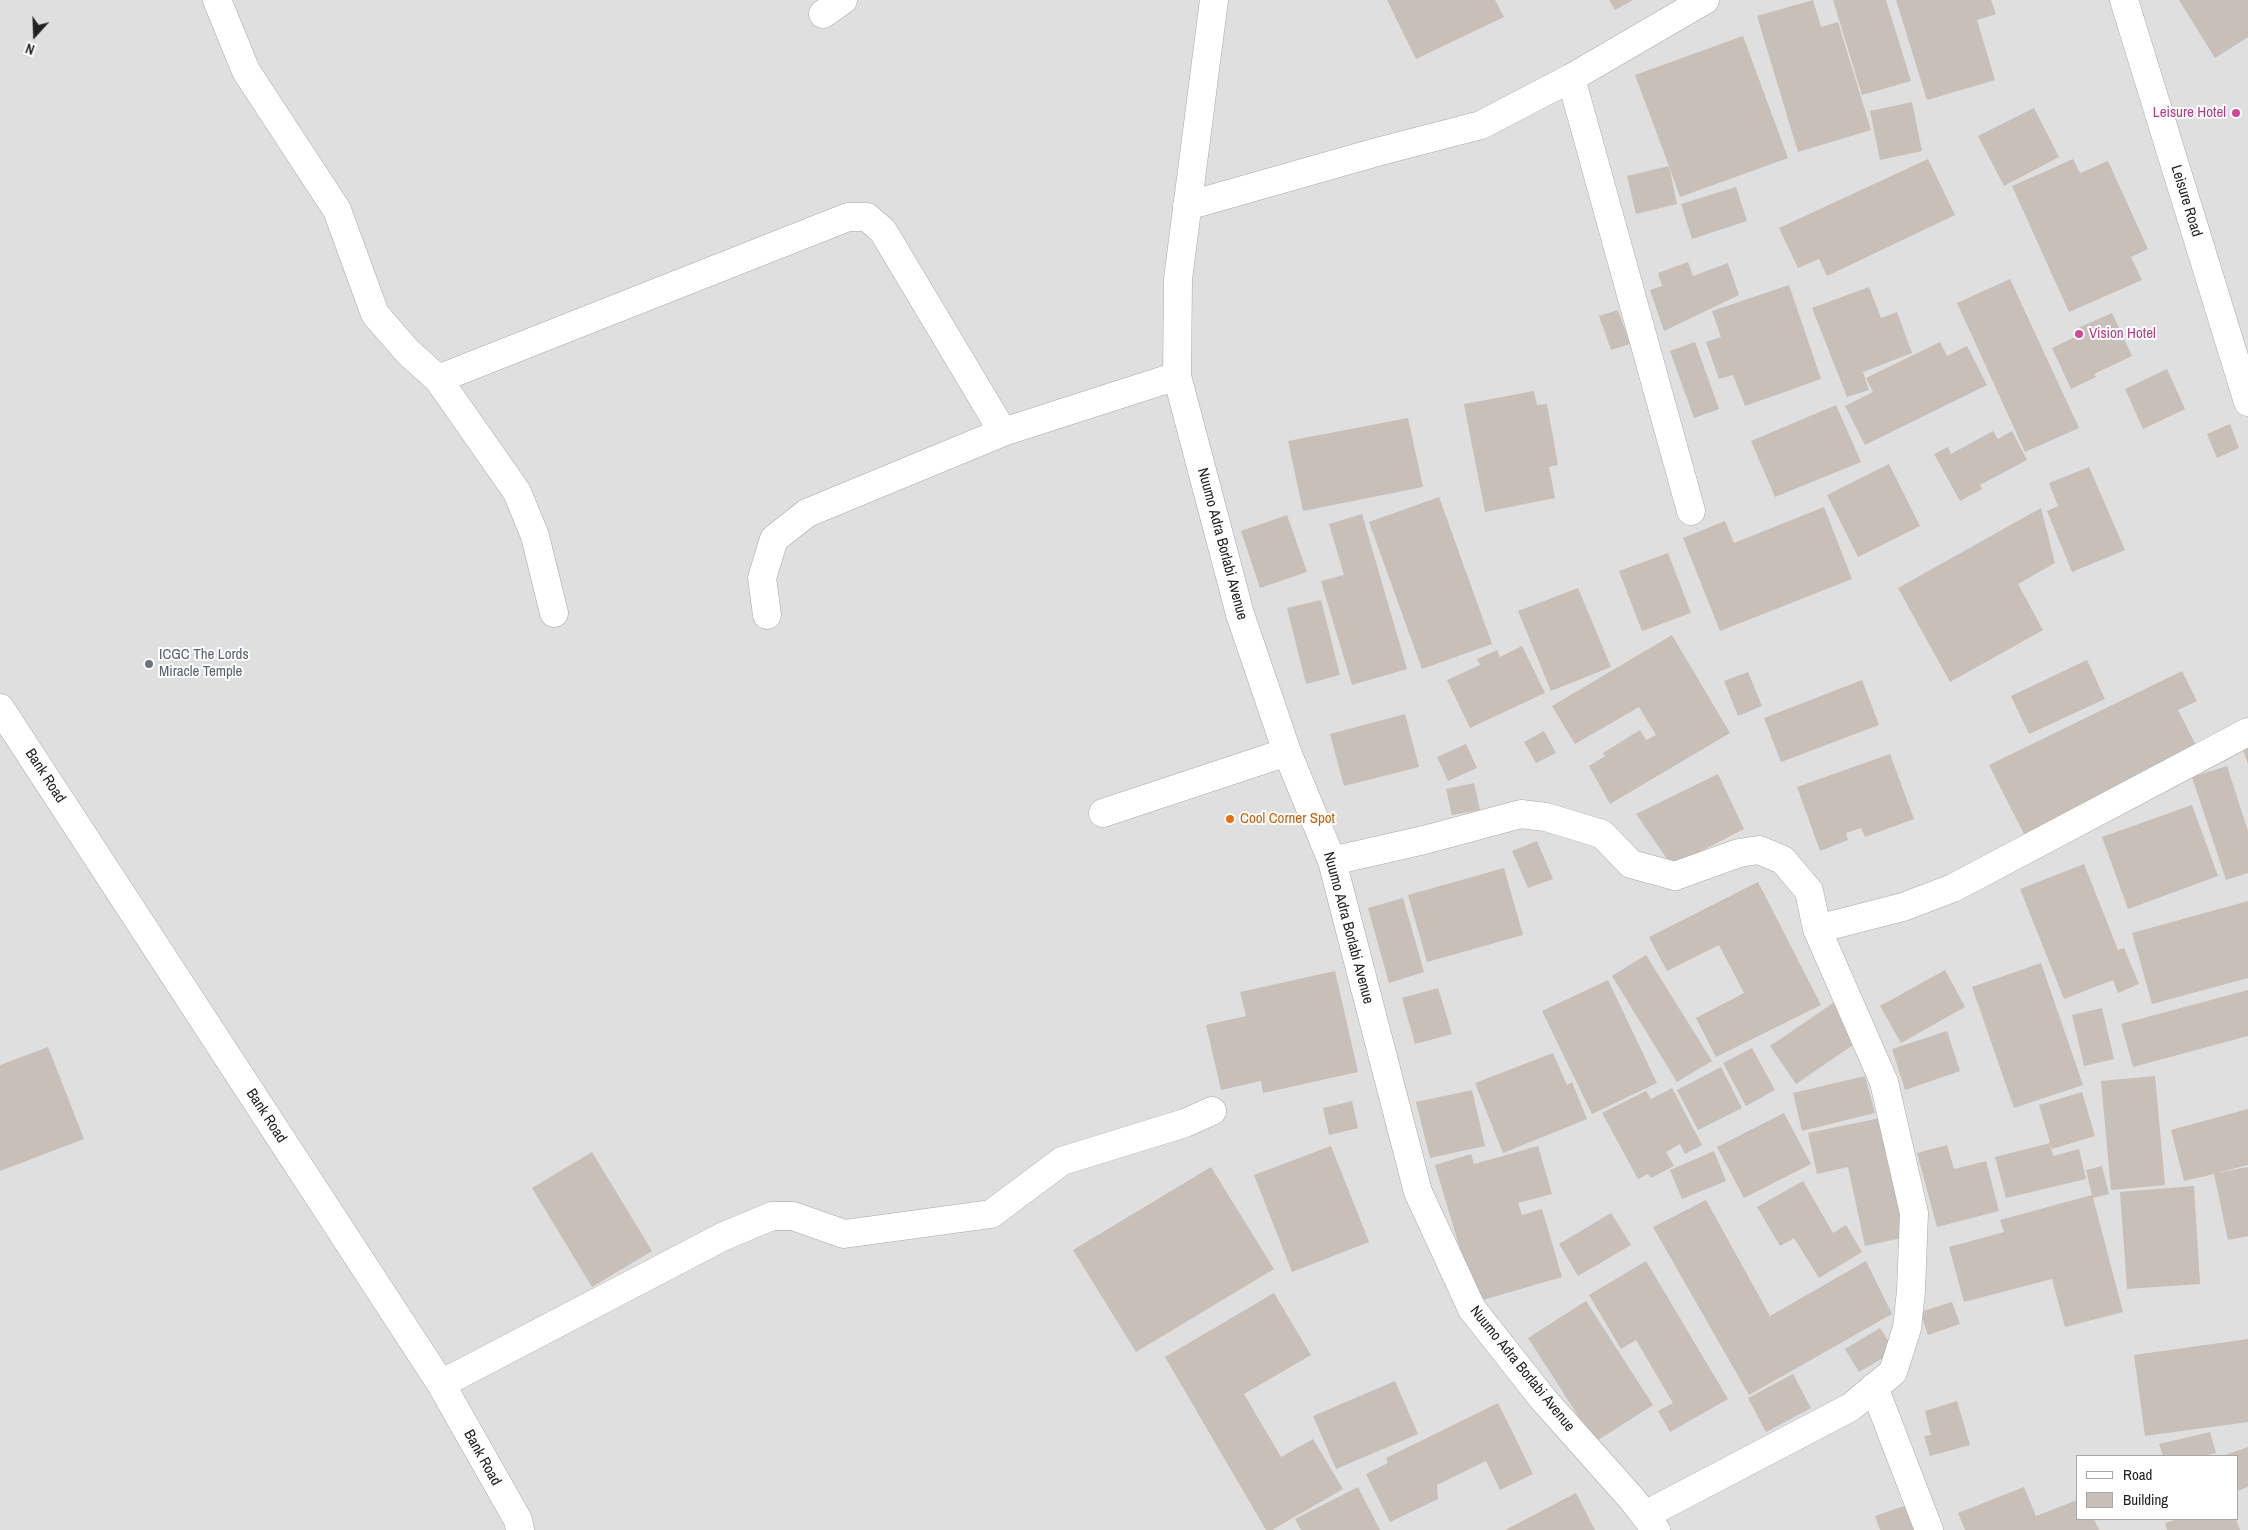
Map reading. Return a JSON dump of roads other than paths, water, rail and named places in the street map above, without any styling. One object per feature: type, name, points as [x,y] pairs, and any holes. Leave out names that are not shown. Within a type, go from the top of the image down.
[{"type":"street","points":[[217,0],[246,72],[337,210],[375,314],[408,352],[438,379],[517,492],[535,536],[554,613]]},
{"type":"street","name":"Nuumo Adra Borlabi Avenue","points":[[1214,0],[1178,279],[1177,376],[1240,614],[1287,752],[1332,861],[1418,1192],[1472,1309],[1543,1399],[1650,1522]]},
{"type":"street","points":[[1187,206],[1377,152],[1481,126],[1571,78],[1705,0]]},
{"type":"street","name":"Leisure Road","points":[[2124,0],[2248,402]]},
{"type":"street","points":[[1571,78],[1691,511]]},
{"type":"street","points":[[438,379],[848,217],[867,217],[883,231],[1002,432]]},
{"type":"street","points":[[767,615],[762,578],[774,539],[807,513],[1002,432],[1177,376]]},
{"type":"street","name":"Bank Road","points":[[0,708],[441,1384],[518,1520],[520,1530]]},
{"type":"street","points":[[1817,929],[1903,907],[1953,888],[2248,732]]},
{"type":"street","points":[[1103,813],[1287,752]]},
{"type":"street","points":[[1332,861],[1424,840],[1522,814],[1546,817],[1602,834],[1630,864],[1675,876],[1739,853],[1759,850],[1783,860],[1809,891],[1817,929],[1884,1082],[1914,1213],[1911,1291],[1907,1328],[1893,1372],[1850,1407],[1650,1522]]},
{"type":"street","points":[[441,1384],[722,1236],[772,1216],[792,1216],[844,1234],[991,1214],[1062,1162],[1185,1123],[1212,1112]]},
{"type":"street","points":[[1874,1387],[1929,1530]]},
{"type":"place","name":"Leisure Hotel","points":[[2236,113]]},
{"type":"place","name":"Vision Hotel","points":[[2079,334]]},
{"type":"place","name":"ICGC The Lords Miracle Temple","points":[[149,664]]},
{"type":"place","name":"Cool Corner Spot","points":[[1230,819]]}]
